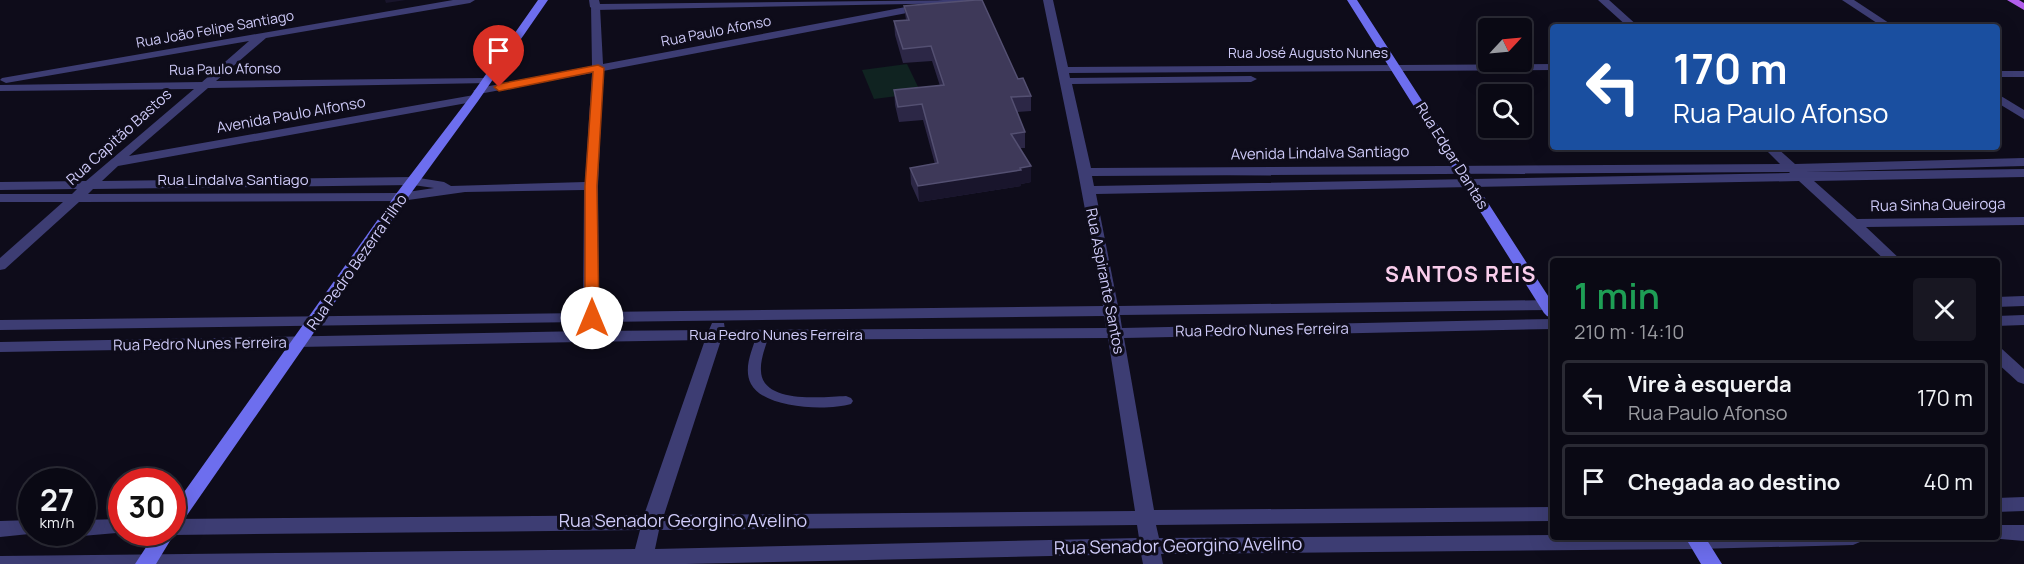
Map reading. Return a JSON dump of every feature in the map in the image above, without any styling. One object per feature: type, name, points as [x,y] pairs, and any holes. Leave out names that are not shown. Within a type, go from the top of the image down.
[{"type":"main road","name":"Rua Pedro Bezerra Filho","points":[[186,506],[317,321],[401,197],[543,0]]},
{"type":"main road","name":"Rua Edgar Dantas","points":[[1352,0],[1550,305]]},
{"type":"main road","points":[[2012,0],[2024,7]]},
{"type":"main road","points":[[1697,540],[1712,564]]},
{"type":"main road","points":[[146,563],[158,546]]},
{"type":"street","name":"Rua João Felipe Santiago","points":[[0,81],[470,0]]},
{"type":"street","name":"Rua Paulo Afonso","points":[[0,88],[204,85],[479,90],[958,0]]},
{"type":"street","points":[[590,336],[592,318],[591,186],[598,68],[595,3],[964,0]]},
{"type":"street","name":"Rua Aspirante Santos","points":[[1048,0],[1112,309],[1151,555]]},
{"type":"street","points":[[1603,0],[1631,24]]},
{"type":"street","points":[[1847,0],[1885,24]]},
{"type":"street","name":"Rua Capitão Bastos","points":[[0,266],[114,163],[263,36]]},
{"type":"street","points":[[2000,65],[2024,64]]},
{"type":"street","name":"Rua José Augusto Nunes","points":[[1399,73],[1550,67]]},
{"type":"street","name":"Rua José Augusto Nunes","points":[[1065,75],[1399,73],[1550,76]]},
{"type":"street","points":[[2000,74],[2024,74]]},
{"type":"street","name":"Avenida Paulo Alfonso","points":[[114,163],[479,90]]},
{"type":"street","points":[[2000,99],[2024,115]]},
{"type":"street","points":[[1772,150],[1891,258]]},
{"type":"street","name":"Avenida Lindalva Santiago","points":[[1085,172],[1459,168],[1792,168],[2024,162]]},
{"type":"street","points":[[1088,190],[2024,173]]},
{"type":"street","name":"Rua Lindalva Santiago","points":[[0,186],[413,182],[465,188]]},
{"type":"street","name":"Rua Lindalva Santiago","points":[[0,198],[401,197],[465,188],[591,186]]},
{"type":"street","name":"Rua Sinha Queiroga","points":[[1853,223],[2024,221]]},
{"type":"street","points":[[2000,302],[2024,301]]},
{"type":"street","name":"Rua Pedro Nunes Ferreira","points":[[0,325],[1112,309],[1550,307]]},
{"type":"street","points":[[642,560],[652,521],[722,315]]},
{"type":"street","points":[[2000,321],[2024,321]]},
{"type":"street","points":[[154,345],[175,322]]},
{"type":"street","name":"Rua Pedro Nunes Ferreira","points":[[0,347],[590,336],[1115,333],[1550,324]]},
{"type":"street","points":[[2000,357],[2024,378]]},
{"type":"street","points":[[2000,505],[2024,504]]},
{"type":"street","name":"Rua Senador Georgino Avelino","points":[[186,526],[1550,514]]},
{"type":"street","points":[[0,529],[18,528]]},
{"type":"street","points":[[2000,533],[2024,533]]},
{"type":"street","name":"Rua Senador Georgino Avelino","points":[[0,564],[1151,555],[1662,540]]},
{"type":"lane","points":[[763,335],[754,372],[756,381],[763,390],[786,400],[846,401]]},
{"type":"green space","points":[[907,64],[921,93],[874,99],[862,70]]},
{"type":"building","points":[[982,0],[1018,79],[1023,78],[1031,96],[1011,97],[1025,132],[1011,134],[1031,166],[1020,168],[1021,170],[918,186],[910,168],[938,163],[922,104],[898,107],[894,90],[944,85],[931,46],[903,49],[894,21],[909,20],[904,6]]},
{"type":"district","name":"SANTOS REIS","points":[[1461,275]]},
{"type":"route","points":[[499,87],[598,68],[591,186],[592,318]]}]
